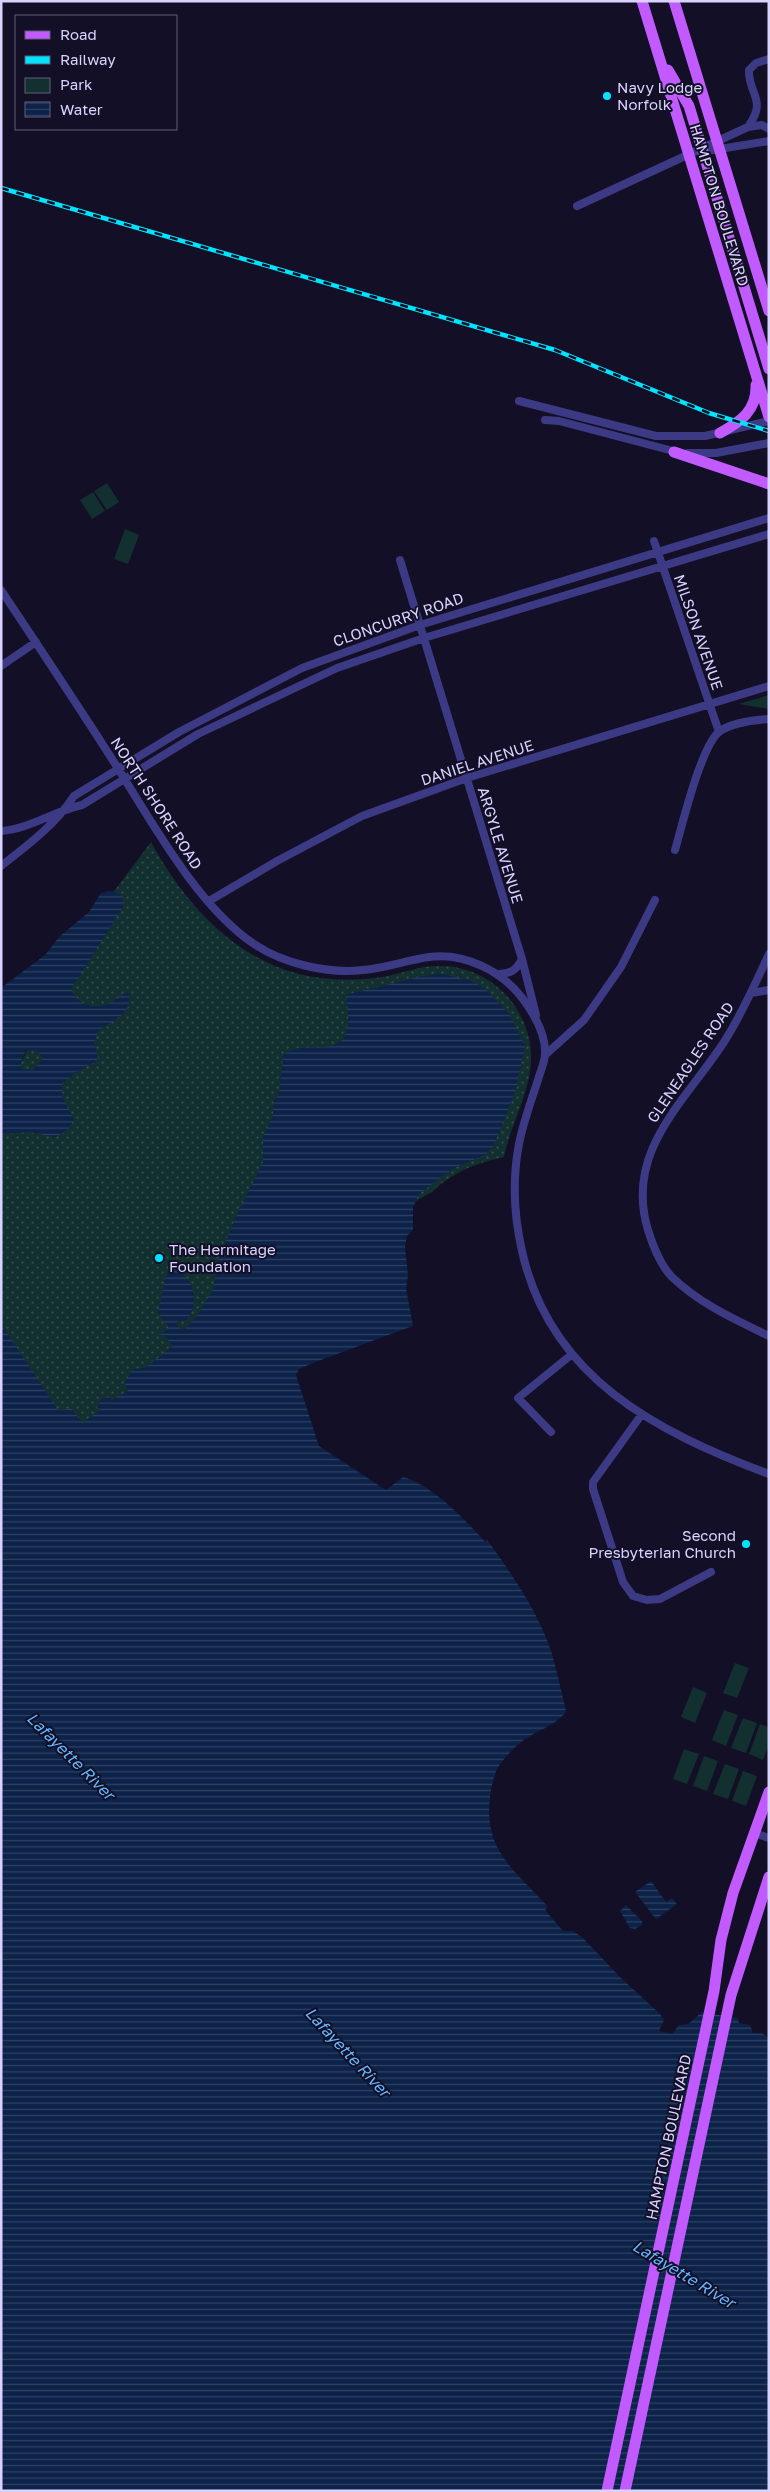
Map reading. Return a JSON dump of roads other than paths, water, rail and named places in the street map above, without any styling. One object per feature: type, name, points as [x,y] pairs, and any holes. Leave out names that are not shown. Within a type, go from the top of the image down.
[{"type":"main road","name":"HAMPTON BOULEVARD","points":[[642,1],[769,419]]},
{"type":"main road","name":"HAMPTON BOULEVARD","points":[[674,1],[769,311]]},
{"type":"main road","points":[[658,52],[689,106],[769,368]]},
{"type":"main road","points":[[720,433],[740,422],[753,406],[756,394],[756,374]]},
{"type":"main road","points":[[674,452],[695,461],[769,484]]},
{"type":"main road","name":"HAMPTON BOULEVARD","points":[[607,2491],[714,1991],[721,1940],[733,1893],[769,1792]]},
{"type":"main road","points":[[625,2491],[731,1995],[769,1877]]},
{"type":"street","points":[[718,145],[748,127],[754,119],[758,99],[749,70],[756,63],[769,59]]},
{"type":"street","points":[[748,127],[762,125],[769,129]]},
{"type":"street","points":[[577,206],[689,154],[718,145],[769,141]]},
{"type":"street","points":[[519,401],[656,436],[720,433],[769,419]]},
{"type":"street","points":[[545,420],[559,421],[674,452],[716,453],[769,443]]},
{"type":"street","name":"CLONCURRY ROAD","points":[[1,866],[41,834],[66,809],[74,796],[203,718],[302,668],[420,625],[769,518]]},
{"type":"street","name":"CLONCURRY ROAD","points":[[66,809],[82,805],[198,734],[337,668],[424,638],[769,534]]},
{"type":"street","name":"MILSON AVENUE","points":[[654,540],[719,732]]},
{"type":"street","name":"ARGYLE AVENUE","points":[[400,560],[522,959],[539,1024]]},
{"type":"street","name":"NORTH SHORE ROAD","points":[[1,590],[184,872],[238,931],[254,944],[287,960],[342,971],[364,970],[433,956],[467,960],[497,974],[524,1000],[539,1024],[545,1055],[518,1149],[514,1197],[516,1225],[532,1286],[552,1325],[571,1355],[599,1383],[642,1414],[702,1447],[769,1474]]},
{"type":"street","points":[[1,666],[36,642]]},
{"type":"street","name":"DANIEL AVENUE","points":[[210,901],[277,861],[362,816],[467,778],[769,686]]},
{"type":"street","points":[[675,850],[697,773],[719,732],[746,720],[769,719]]},
{"type":"street","points":[[1,831],[31,825],[66,809]]},
{"type":"street","points":[[545,1055],[584,1020],[621,967],[655,900]]},
{"type":"street","name":"GLENEAGLES ROAD","points":[[769,954],[751,993],[724,1041],[658,1133],[642,1181],[642,1212],[653,1248],[670,1276],[710,1307],[769,1336]]},
{"type":"street","points":[[497,974],[508,974],[517,968],[522,959]]},
{"type":"street","points":[[751,993],[769,990]]},
{"type":"street","points":[[551,1432],[518,1398],[571,1355]]},
{"type":"street","points":[[642,1414],[594,1482],[593,1489],[623,1582],[633,1596],[660,1599],[711,1572]]},
{"type":"street","points":[[754,1833],[769,1838]]},
{"type":"water","points":[[108,891],[116,892],[123,897],[123,907],[71,989],[79,1000],[90,1006],[102,1006],[123,994],[129,993],[128,1008],[120,1017],[98,1031],[94,1043],[98,1058],[95,1062],[76,1072],[63,1083],[62,1096],[74,1120],[68,1130],[55,1137],[29,1132],[1,1134],[1,988],[45,955],[59,937],[89,912],[101,893]],"holes":[[[26,1050],[36,1050],[43,1058],[33,1070],[21,1069],[21,1062]]]},
{"type":"water","name":"Lafayette River","points":[[442,974],[472,981],[485,989],[509,1014],[525,1046],[516,1089],[494,1145],[485,1155],[454,1168],[420,1193],[413,1207],[413,1230],[407,1236],[405,1246],[408,1276],[406,1288],[413,1326],[318,1361],[299,1369],[296,1375],[319,1446],[386,1490],[403,1477],[425,1487],[448,1504],[485,1542],[487,1540],[490,1544],[525,1595],[546,1637],[566,1711],[557,1721],[520,1743],[507,1755],[497,1769],[491,1789],[489,1811],[492,1832],[500,1852],[516,1873],[548,1907],[545,1910],[563,1931],[573,1931],[583,1938],[620,1977],[660,2014],[664,2020],[659,2031],[672,2034],[679,2025],[688,2024],[702,2012],[738,2018],[739,2023],[750,2025],[753,2033],[762,2033],[769,2038],[769,2491],[1,2491],[1,1324],[58,1410],[72,1409],[82,1423],[101,1410],[97,1408],[102,1398],[110,1397],[111,1401],[129,1390],[126,1388],[125,1382],[133,1369],[145,1368],[173,1346],[164,1335],[157,1334],[168,1330],[168,1326],[158,1313],[165,1278],[171,1269],[185,1277],[193,1290],[194,1298],[191,1313],[187,1320],[178,1321],[177,1323],[178,1327],[184,1330],[196,1317],[213,1290],[219,1259],[234,1221],[263,1162],[263,1137],[273,1116],[274,1100],[279,1094],[283,1057],[289,1051],[298,1048],[327,1047],[343,1039],[348,1026],[347,994],[423,976]]},
{"type":"water","points":[[651,1881],[666,1902],[672,1898],[677,1904],[656,1919],[635,1892]]},
{"type":"water","points":[[626,1905],[642,1921],[642,1925],[635,1929],[630,1928],[620,1911]]},
{"type":"railway","points":[[1,188],[555,350],[709,413],[769,431]]},
{"type":"place","name":"Navy Lodge Norfolk","points":[[607,96]]},
{"type":"place","name":"The Hermitage Foundation","points":[[159,1258]]},
{"type":"place","name":"Second Presbyterian Church","points":[[746,1544]]}]
